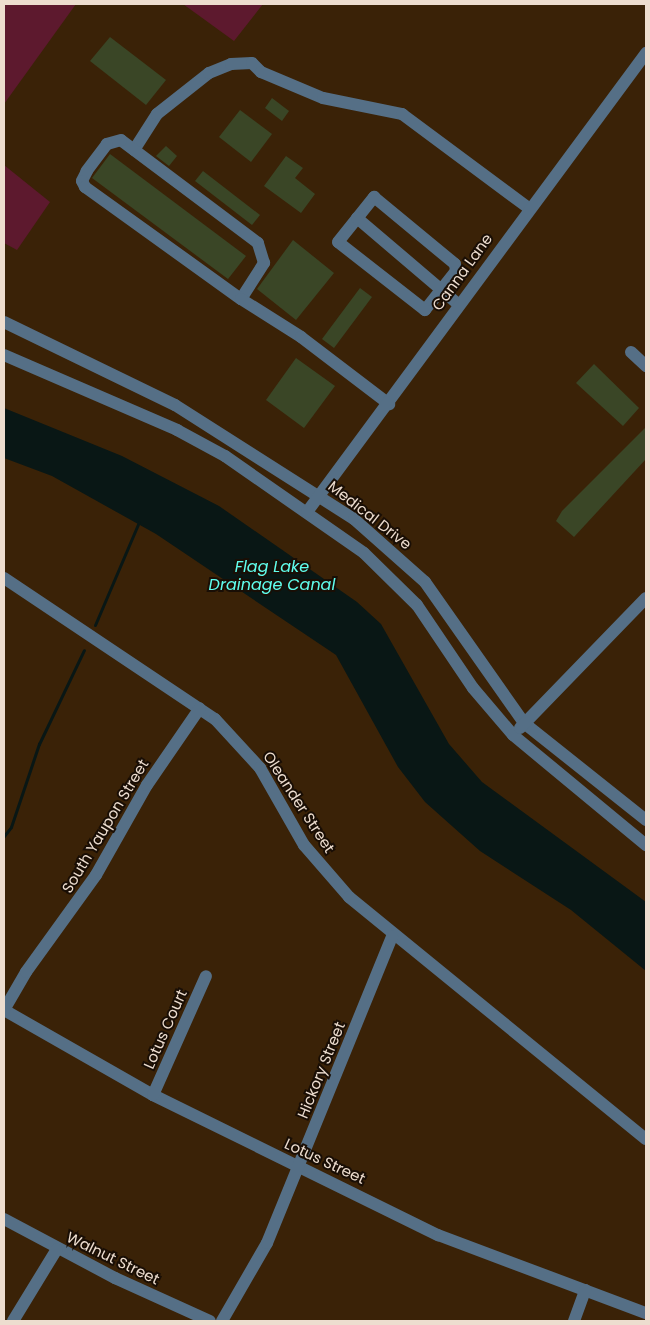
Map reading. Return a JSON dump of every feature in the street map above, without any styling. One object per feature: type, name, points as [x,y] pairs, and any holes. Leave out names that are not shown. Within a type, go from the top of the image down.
[{"type":"street","name":"Canna Lane","points":[[307,512],[389,404],[458,304],[646,54]]},
{"type":"street","points":[[134,150],[157,114],[209,73],[231,64],[252,63],[261,72],[323,98],[402,114],[530,208]]},
{"type":"street","points":[[242,299],[264,263],[258,242],[121,140],[108,144],[87,171],[82,181],[85,187],[389,404]]},
{"type":"street","points":[[374,197],[456,264],[456,270],[426,310],[338,242],[374,197]]},
{"type":"street","points":[[357,218],[458,304]]},
{"type":"street","points":[[456,270],[474,283]]},
{"type":"street","name":"Medical Drive","points":[[4,322],[175,405],[320,496],[376,536],[425,582],[524,723],[646,820]]},
{"type":"street","points":[[631,352],[646,366]]},
{"type":"street","points":[[4,355],[177,430],[307,512],[364,553],[400,587],[473,688],[513,735],[644,840]]},
{"type":"street","name":"Oleander Street","points":[[4,578],[200,708],[260,768],[322,868],[392,936],[646,1139]]},
{"type":"street","points":[[513,735],[646,598]]},
{"type":"street","name":"South Yaupon Street","points":[[4,1010],[26,972],[96,875],[147,785],[200,708]]},
{"type":"street","name":"Hickory Street","points":[[222,1321],[267,1243],[300,1168],[392,936]]},
{"type":"street","name":"Lotus Court","points":[[153,1095],[206,976]]},
{"type":"street","name":"Lotus Street","points":[[4,1010],[153,1095],[438,1235],[646,1313]]},
{"type":"street","name":"Walnut Street","points":[[4,1219],[57,1249],[210,1321]]},
{"type":"street","points":[[13,1321],[57,1249]]},
{"type":"street","points":[[574,1321],[585,1290]]},
{"type":"shaded area","points":[[4,4],[76,4],[4,104]]},
{"type":"shaded area","points":[[183,4],[263,4],[234,41]]},
{"type":"shaded area","points":[[4,165],[50,202],[17,250],[4,243]]},
{"type":"water","name":"Flag Lake Drainage Canal","points":[[4,408],[122,456],[219,506],[357,602],[381,624],[449,744],[482,782],[646,902],[646,971],[571,910],[480,851],[425,802],[398,767],[336,655],[156,534],[52,476],[4,458]]},
{"type":"building","points":[[110,37],[166,80],[146,105],[90,61]]},
{"type":"building","points":[[272,98],[289,111],[282,121],[265,108]]},
{"type":"building","points":[[240,110],[272,134],[251,162],[219,137]]},
{"type":"building","points":[[166,146],[177,156],[169,166],[156,156]]},
{"type":"building","points":[[110,154],[246,256],[228,279],[92,178]]},
{"type":"building","points":[[286,156],[303,168],[295,178],[315,194],[301,213],[264,186]]},
{"type":"building","points":[[203,171],[260,215],[252,225],[195,181]]},
{"type":"building","points":[[293,240],[334,273],[296,320],[257,289]]},
{"type":"building","points":[[360,288],[372,297],[334,348],[322,339]]},
{"type":"building","points":[[296,358],[335,386],[304,428],[266,400]]},
{"type":"building","points":[[594,364],[639,408],[623,426],[576,383]]},
{"type":"building","points":[[646,427],[646,459],[574,537],[556,521],[562,511]]},
{"type":"waterway","points":[[95,625],[139,522]]},
{"type":"waterway","points":[[4,836],[11,827],[39,744],[84,650]]}]
